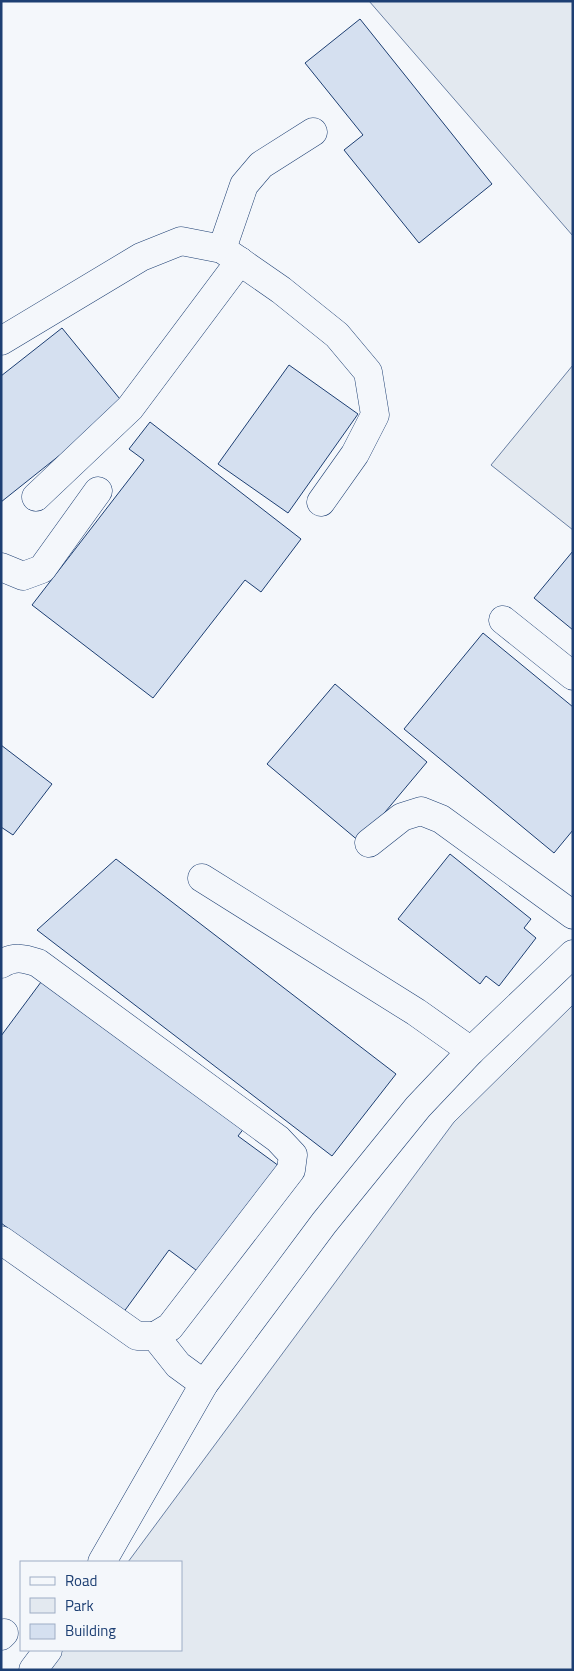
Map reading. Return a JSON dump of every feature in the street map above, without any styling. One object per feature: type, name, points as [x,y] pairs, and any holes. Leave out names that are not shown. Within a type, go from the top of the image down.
[{"type":"lane","points":[[36,498],[130,408],[231,255],[244,185],[261,165],[313,132]]},
{"type":"lane","points":[[1,341],[141,257],[181,241],[231,255],[281,290],[337,335],[368,372],[375,415],[355,454],[320,502]]},
{"type":"lane","points":[[1,567],[23,576],[42,569],[98,491]]},
{"type":"lane","points":[[503,620],[573,676]]},
{"type":"lane","points":[[369,842],[402,817],[421,811],[441,819],[573,915]]},
{"type":"lane","points":[[202,878],[416,1012],[471,1051]]},
{"type":"lane","points":[[103,1561],[204,1384],[324,1223],[418,1107],[471,1051],[573,954]]},
{"type":"lane","points":[[1,964],[10,959],[23,957],[38,963],[278,1139],[293,1155],[291,1170],[279,1186],[170,1327],[155,1336],[136,1336],[1,1240]]},
{"type":"lane","points":[[155,1336],[178,1365],[204,1384]]},
{"type":"lane","points":[[33,1670],[47,1651]]},
{"type":"green space","points":[[369,1],[573,1],[573,236]]},
{"type":"green space","points":[[573,365],[573,530],[491,465]]},
{"type":"green space","points":[[573,1005],[573,1670],[48,1670],[62,1651],[182,1651],[182,1561],[129,1561],[454,1122]]},
{"type":"building","points":[[360,19],[492,184],[419,243],[344,150],[363,135],[305,63]]},
{"type":"building","points":[[62,328],[124,404],[1,502],[1,376]]},
{"type":"building","points":[[289,365],[358,414],[288,513],[218,464]]},
{"type":"building","points":[[150,422],[301,539],[261,592],[245,580],[153,698],[32,605],[144,460],[129,449]]},
{"type":"building","points":[[573,551],[573,630],[534,598]]},
{"type":"building","points":[[483,633],[573,707],[573,830],[554,853],[404,729]]},
{"type":"building","points":[[335,684],[427,762],[360,842],[267,764]]},
{"type":"building","points":[[1,745],[52,784],[13,835],[1,827]]},
{"type":"building","points":[[450,854],[531,919],[524,928],[536,938],[499,986],[486,976],[480,984],[398,919]]},
{"type":"building","points":[[116,859],[396,1074],[332,1156],[37,930]]},
{"type":"building","points":[[44,978],[245,1127],[238,1136],[279,1166],[200,1273],[169,1250],[123,1313],[1,1223],[1,1036]]}]
